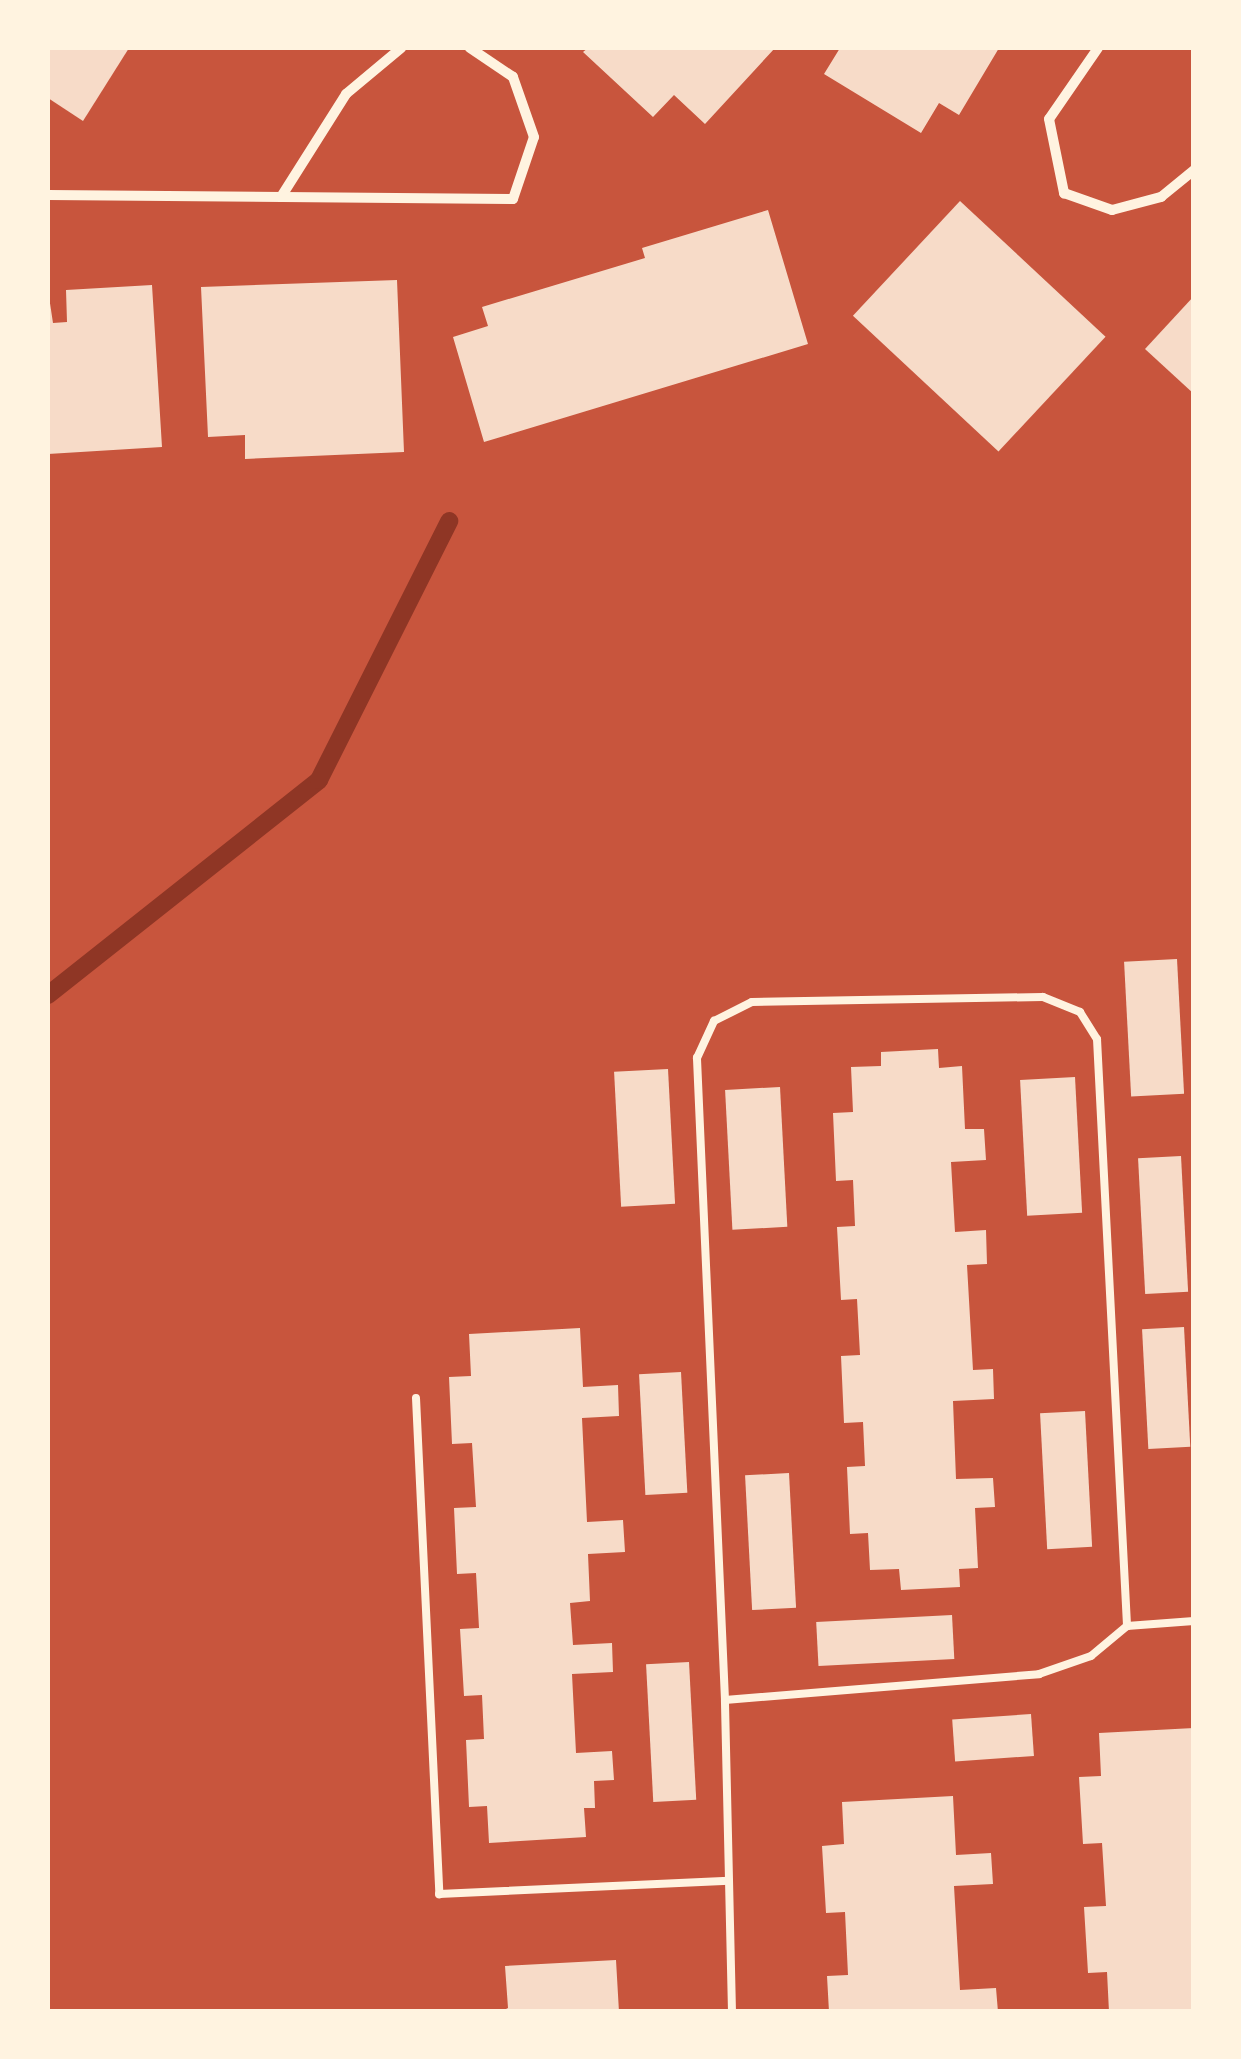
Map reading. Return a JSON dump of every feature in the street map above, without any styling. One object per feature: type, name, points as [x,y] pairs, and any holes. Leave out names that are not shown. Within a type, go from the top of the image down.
[{"type":"street","points":[[281,197],[346,94],[401,48]]},
{"type":"street","points":[[48,195],[513,199],[534,137],[513,77],[470,48]]},
{"type":"street","points":[[1098,48],[1049,119],[1064,193],[1112,210],[1161,197],[1194,170]]},
{"type":"lane","points":[[732,2012],[725,1700],[697,1058],[714,1021],[752,1002],[1043,997],[1080,1012],[1097,1038],[1127,1626]]},
{"type":"lane","points":[[416,1398],[440,1894],[729,1881]]},
{"type":"lane","points":[[725,1700],[1038,1674],[1092,1656],[1127,1626],[1194,1621]]},
{"type":"building","points":[[48,48],[129,48],[83,121],[48,98]]},
{"type":"building","points":[[588,48],[775,48],[705,124],[674,95],[653,117],[583,52]]},
{"type":"building","points":[[840,48],[999,48],[959,115],[939,103],[921,133],[824,74]]},
{"type":"building","points":[[960,201],[1106,337],[998,452],[853,316]]},
{"type":"building","points":[[768,210],[808,344],[484,442],[453,337],[488,326],[482,307],[645,258],[642,248]]},
{"type":"building","points":[[397,280],[404,452],[245,459],[245,435],[208,437],[201,287]]},
{"type":"building","points":[[152,285],[162,447],[48,454],[48,290],[53,323],[67,322],[66,290]]},
{"type":"building","points":[[1194,296],[1194,394],[1145,349]]},
{"type":"building","points":[[1177,959],[1184,1094],[1131,1097],[1124,962]]},
{"type":"building","points":[[938,1049],[939,1068],[962,1066],[965,1129],[984,1129],[986,1160],[951,1162],[955,1232],[986,1230],[987,1264],[967,1265],[973,1370],[993,1369],[994,1399],[953,1401],[956,1479],[993,1478],[995,1507],[975,1508],[978,1568],[959,1569],[960,1587],[901,1590],[899,1569],[870,1570],[868,1533],[850,1534],[847,1467],[865,1466],[863,1422],[844,1423],[841,1356],[860,1355],[857,1299],[841,1300],[837,1227],[855,1226],[853,1180],[836,1181],[833,1113],[853,1112],[851,1067],[881,1066],[881,1052]]},
{"type":"building","points":[[668,1069],[675,1204],[621,1207],[614,1072]]},
{"type":"building","points":[[1075,1077],[1082,1213],[1027,1216],[1020,1080]]},
{"type":"building","points":[[780,1087],[787,1227],[732,1230],[725,1090]]},
{"type":"building","points":[[1181,1156],[1188,1292],[1145,1294],[1138,1158]]},
{"type":"building","points":[[1184,1327],[1190,1447],[1148,1449],[1142,1329]]},
{"type":"building","points":[[580,1328],[583,1387],[618,1385],[619,1416],[582,1418],[587,1522],[623,1520],[625,1552],[588,1554],[590,1601],[570,1603],[573,1645],[612,1643],[613,1672],[572,1674],[576,1753],[612,1751],[614,1780],[594,1781],[595,1808],[584,1808],[586,1837],[489,1843],[487,1806],[469,1807],[466,1740],[484,1739],[482,1695],[464,1696],[460,1629],[479,1628],[476,1573],[457,1574],[454,1508],[476,1507],[472,1443],[452,1444],[449,1377],[471,1376],[469,1334]]},
{"type":"building","points":[[681,1372],[687,1493],[645,1495],[639,1374]]},
{"type":"building","points":[[1085,1411],[1092,1547],[1047,1549],[1040,1413]]},
{"type":"building","points":[[789,1473],[796,1608],[752,1610],[745,1475]]},
{"type":"building","points":[[952,1615],[954,1659],[818,1666],[816,1622]]},
{"type":"building","points":[[689,1662],[696,1800],[653,1802],[646,1664]]},
{"type":"building","points":[[1031,1714],[1034,1756],[955,1761],[952,1720]]},
{"type":"building","points":[[1194,1728],[1194,2012],[1109,2012],[1107,1972],[1088,1973],[1084,1907],[1106,1906],[1102,1843],[1083,1844],[1079,1777],[1101,1776],[1099,1733]]},
{"type":"building","points":[[953,1796],[956,1855],[991,1853],[993,1884],[954,1886],[960,1990],[996,1988],[998,2012],[829,2012],[827,1976],[848,1975],[845,1912],[826,1913],[822,1846],[844,1844],[842,1802]]},
{"type":"building","points":[[616,1960],[619,2012],[500,2012],[508,2008],[505,1966]]},
{"type":"waterway","points":[[48,995],[319,780],[449,521]]}]
